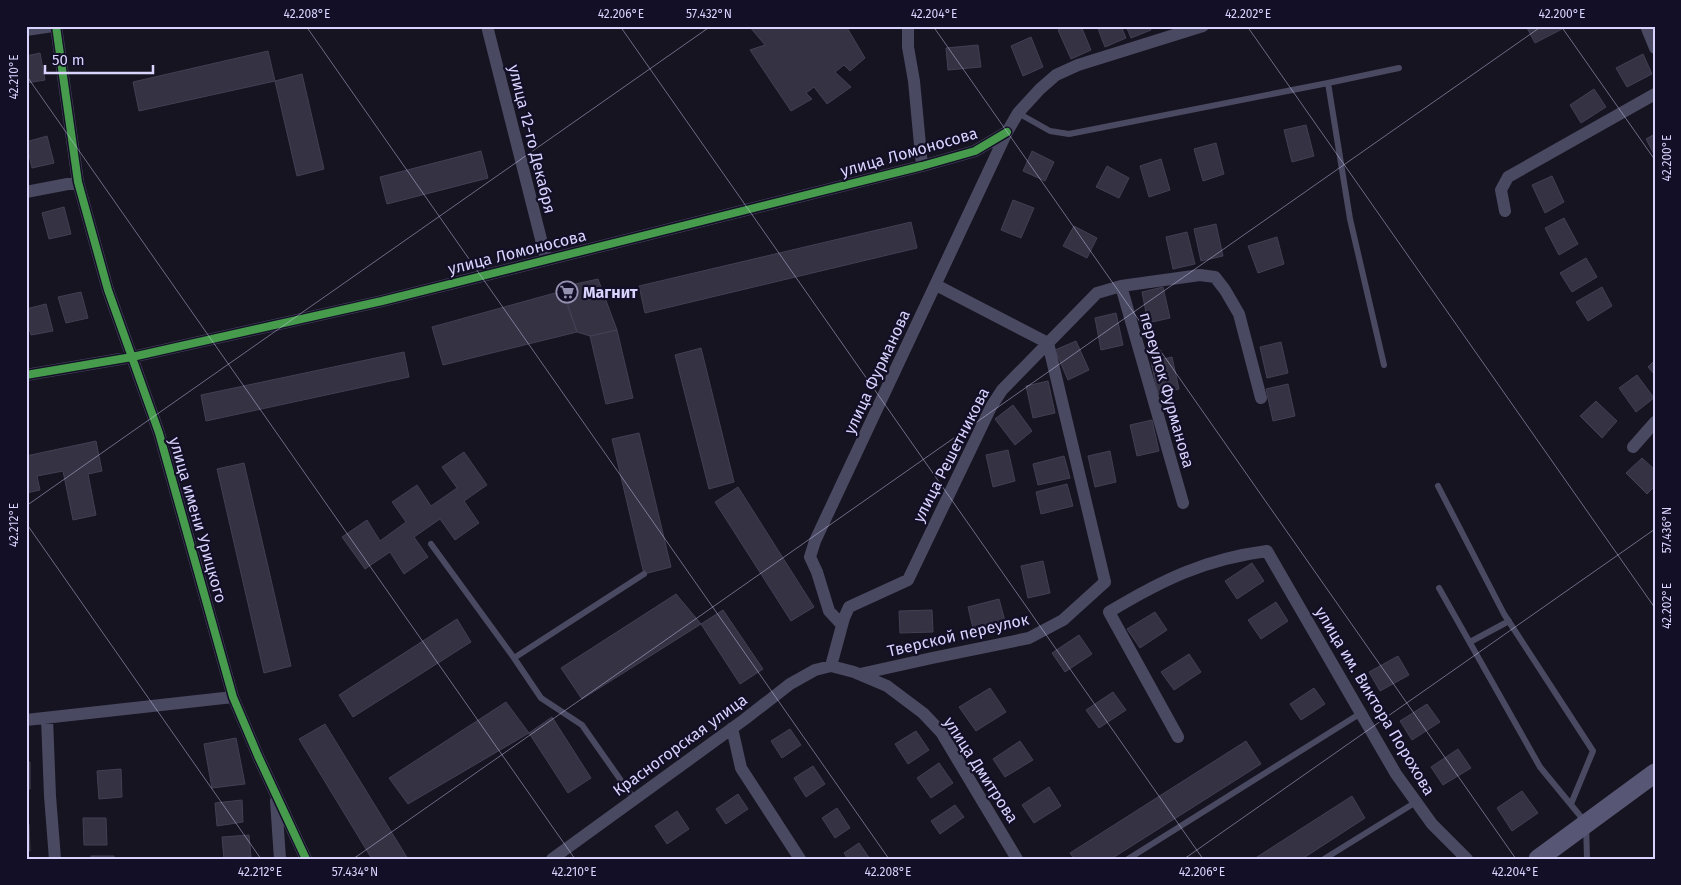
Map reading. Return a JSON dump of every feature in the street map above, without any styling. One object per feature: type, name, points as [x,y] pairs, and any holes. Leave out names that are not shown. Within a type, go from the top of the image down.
[{"type":"street","points":[[26,30],[55,26]]},
{"type":"street","name":"улица имени Урицкого","points":[[55,26],[78,182],[108,290],[159,433],[233,697],[306,859]]},
{"type":"street","name":"улица 12-го Декабря","points":[[486,26],[546,259]]},
{"type":"street","points":[[908,26],[908,46],[914,81],[922,166]]},
{"type":"street","name":"улица Фурманова","points":[[842,625],[829,611],[818,572],[810,557],[812,549],[1018,113],[1056,75],[1170,31],[1203,26]]},
{"type":"street","points":[[1646,26],[1655,48]]},
{"type":"street","points":[[1505,211],[1501,190],[1508,177],[1655,94]]},
{"type":"street","name":"улица Ломоносова","points":[[26,375],[132,357],[382,301],[922,166],[975,151],[1008,132]]},
{"type":"street","points":[[26,192],[78,182]]},
{"type":"street","name":"улица Решетникова","points":[[831,666],[849,607],[908,580],[991,407],[1002,390],[1097,293],[1121,286],[1200,275],[1215,277],[1239,314],[1261,398]]},
{"type":"street","points":[[936,285],[1048,343]]},
{"type":"street","name":"переулок Фурманова","points":[[1121,286],[1183,503]]},
{"type":"street","name":"Тверской переулок","points":[[860,674],[1029,638],[1063,620],[1105,582],[1048,343]]},
{"type":"street","points":[[1633,448],[1655,422]]},
{"type":"street","name":"улица им. Виктора Порохова","points":[[1178,737],[1109,612],[1143,591],[1194,567],[1240,554],[1267,551],[1396,774],[1432,824],[1467,859]]},
{"type":"street","name":"улица Дмитрова","points":[[831,666],[860,674],[887,686],[923,713],[941,732],[1018,859]]},
{"type":"street","name":"Красногорская улица","points":[[552,859],[790,684],[815,670],[831,666]]},
{"type":"street","points":[[26,720],[233,697]]},
{"type":"street","points":[[47,718],[55,859]]},
{"type":"street","points":[[732,728],[741,768],[800,859]]},
{"type":"street","points":[[1538,859],[1655,773]]},
{"type":"street","points":[[275,793],[280,859]]},
{"type":"lane","points":[[1018,113],[1050,131],[1069,134],[1328,84],[1399,68]]},
{"type":"lane","points":[[1328,84],[1350,219],[1384,365]]},
{"type":"lane","points":[[1438,486],[1509,621],[1593,751],[1571,804]]},
{"type":"lane","points":[[431,544],[541,698],[582,725],[634,799]]},
{"type":"lane","points":[[514,658],[644,574]]},
{"type":"lane","points":[[1439,588],[1540,767],[1586,823],[1587,859]]},
{"type":"lane","points":[[1470,642],[1509,621]]},
{"type":"lane","points":[[1128,859],[1361,712]]},
{"type":"lane","points":[[1324,859],[1416,802]]},
{"type":"building","points":[[749,26],[846,26],[865,58],[850,71],[844,65],[835,72],[851,87],[827,104],[814,87],[806,93],[812,99],[791,111],[750,50],[765,45]]},
{"type":"building","points":[[1065,26],[1081,26],[1091,50],[1071,59],[1058,30]]},
{"type":"building","points":[[1097,26],[1121,26],[1126,38],[1105,47]]},
{"type":"building","points":[[1126,26],[1150,26],[1151,30],[1131,38]]},
{"type":"building","points":[[1526,26],[1560,26],[1562,29],[1535,43]]},
{"type":"building","points":[[1031,37],[1043,67],[1023,76],[1011,46]]},
{"type":"building","points":[[978,45],[981,67],[948,70],[946,48]]},
{"type":"building","points":[[268,51],[275,81],[139,111],[133,82]]},
{"type":"building","points":[[40,53],[45,80],[26,83],[26,56]]},
{"type":"building","points":[[1643,54],[1652,74],[1627,87],[1616,68]]},
{"type":"building","points":[[302,74],[324,169],[297,176],[275,81]]},
{"type":"building","points":[[1594,89],[1606,107],[1581,123],[1570,105]]},
{"type":"building","points":[[1306,125],[1314,156],[1292,162],[1284,130]]},
{"type":"building","points":[[1655,134],[1655,156],[1646,139]]},
{"type":"building","points":[[47,136],[54,163],[32,168],[26,142]]},
{"type":"building","points":[[1216,143],[1224,174],[1203,181],[1194,149]]},
{"type":"building","points":[[481,151],[488,178],[387,204],[380,177]]},
{"type":"building","points":[[1032,151],[1054,162],[1045,181],[1023,171]]},
{"type":"building","points":[[1161,159],[1170,190],[1149,197],[1140,166]]},
{"type":"building","points":[[1107,166],[1129,178],[1119,198],[1096,187]]},
{"type":"building","points":[[1552,176],[1564,202],[1545,213],[1532,185]]},
{"type":"building","points":[[1013,200],[1034,208],[1021,238],[1001,230]]},
{"type":"building","points":[[64,207],[71,234],[49,239],[42,213]]},
{"type":"building","points":[[1564,218],[1578,244],[1559,255],[1545,228]]},
{"type":"building","points":[[911,222],[917,248],[645,313],[639,286]]},
{"type":"building","points":[[1216,224],[1223,256],[1201,261],[1194,229]]},
{"type":"building","points":[[1074,226],[1097,238],[1087,258],[1063,246]]},
{"type":"building","points":[[1187,232],[1195,264],[1173,269],[1166,237]]},
{"type":"building","points":[[1277,237],[1284,264],[1258,273],[1248,246]]},
{"type":"building","points":[[1586,258],[1597,277],[1572,292],[1560,273]]},
{"type":"building","points":[[598,279],[617,330],[590,336],[577,332],[562,287]]},
{"type":"building","points":[[1163,287],[1170,318],[1148,323],[1142,292]]},
{"type":"building","points":[[1602,287],[1612,306],[1588,321],[1576,302]]},
{"type":"building","points":[[562,291],[577,332],[443,365],[432,327]]},
{"type":"building","points":[[81,292],[88,318],[66,323],[58,297]]},
{"type":"building","points":[[46,304],[53,331],[31,335],[26,319],[26,309]]},
{"type":"building","points":[[1116,313],[1123,345],[1101,350],[1095,318]]},
{"type":"building","points":[[617,330],[633,398],[606,404],[590,336]]},
{"type":"building","points":[[1076,341],[1089,370],[1068,380],[1055,350]]},
{"type":"building","points":[[1281,342],[1288,373],[1267,378],[1260,347]]},
{"type":"building","points":[[701,348],[734,482],[709,489],[675,355]]},
{"type":"building","points":[[404,352],[409,377],[206,421],[201,395]]},
{"type":"building","points":[[1172,357],[1179,389],[1158,394],[1151,362]]},
{"type":"building","points":[[1655,360],[1655,375],[1648,367]]},
{"type":"building","points":[[1637,375],[1654,398],[1636,412],[1619,388]]},
{"type":"building","points":[[1048,381],[1055,413],[1033,418],[1026,386]]},
{"type":"building","points":[[1288,384],[1295,416],[1273,421],[1266,389]]},
{"type":"building","points":[[1596,401],[1617,421],[1602,438],[1580,416]]},
{"type":"building","points":[[1013,405],[1032,431],[1015,445],[995,419]]},
{"type":"building","points":[[1152,420],[1159,451],[1137,456],[1130,425]]},
{"type":"building","points":[[639,433],[671,567],[644,574],[612,439]]},
{"type":"building","points":[[96,441],[102,471],[88,474],[96,515],[73,520],[63,471],[37,476],[40,490],[26,493],[26,456]]},
{"type":"building","points":[[1008,450],[1015,481],[993,487],[986,455]]},
{"type":"building","points":[[1110,451],[1116,482],[1095,487],[1088,456]]},
{"type":"building","points":[[464,452],[487,485],[464,501],[479,523],[455,540],[440,519],[414,537],[428,557],[404,574],[390,552],[365,569],[342,537],[367,520],[380,541],[406,522],[392,502],[417,485],[431,506],[457,488],[442,467]]},
{"type":"building","points":[[1064,456],[1070,478],[1038,485],[1033,464]]},
{"type":"building","points":[[1642,458],[1655,470],[1655,486],[1647,494],[1626,473]]},
{"type":"building","points":[[244,463],[291,666],[264,673],[217,469]]},
{"type":"building","points":[[1067,484],[1073,506],[1041,514],[1036,492]]},
{"type":"building","points":[[738,487],[814,607],[791,621],[715,502]]},
{"type":"building","points":[[1043,561],[1050,593],[1028,598],[1021,566]]},
{"type":"building","points":[[1252,563],[1264,581],[1237,599],[1225,581]]},
{"type":"building","points":[[676,594],[701,624],[582,699],[561,668]]},
{"type":"building","points":[[999,599],[1005,621],[973,628],[968,607]]},
{"type":"building","points":[[1276,602],[1288,621],[1261,639],[1248,620]]},
{"type":"building","points":[[723,610],[763,669],[740,684],[701,624]]},
{"type":"building","points":[[932,610],[933,632],[900,633],[899,611]]},
{"type":"building","points":[[1155,612],[1167,630],[1140,648],[1127,629]]},
{"type":"building","points":[[457,619],[471,642],[353,717],[339,695]]},
{"type":"building","points":[[1079,635],[1092,654],[1065,672],[1052,653]]},
{"type":"building","points":[[1189,654],[1201,672],[1174,690],[1161,672]]},
{"type":"building","points":[[1398,656],[1409,675],[1380,691],[1369,672]]},
{"type":"building","points":[[990,688],[1006,712],[976,731],[959,707]]},
{"type":"building","points":[[1314,688],[1325,704],[1301,720],[1290,704]]},
{"type":"building","points":[[1113,692],[1126,710],[1099,728],[1086,710]]},
{"type":"building","points":[[506,702],[529,733],[408,804],[389,778]]},
{"type":"building","points":[[1427,704],[1440,722],[1412,740],[1400,721]]},
{"type":"building","points":[[552,717],[591,778],[568,793],[529,733]]},
{"type":"building","points":[[325,724],[408,859],[372,859],[299,739]]},
{"type":"building","points":[[790,729],[801,745],[782,758],[771,741]]},
{"type":"building","points":[[916,731],[929,750],[908,764],[895,744]]},
{"type":"building","points":[[236,738],[245,784],[212,788],[204,744]]},
{"type":"building","points":[[1020,741],[1033,760],[1005,777],[993,759]]},
{"type":"building","points":[[1246,741],[1261,764],[1111,859],[1074,859],[1070,853]]},
{"type":"building","points":[[1458,749],[1471,768],[1443,785],[1431,767]]},
{"type":"building","points":[[26,762],[30,762],[30,789],[26,789]]},
{"type":"building","points":[[939,763],[953,783],[931,798],[917,778]]},
{"type":"building","points":[[813,766],[825,784],[806,797],[794,778]]},
{"type":"building","points":[[121,769],[122,797],[99,799],[97,771]]},
{"type":"building","points":[[1049,787],[1061,806],[1034,823],[1022,805]]},
{"type":"building","points":[[1522,791],[1538,813],[1512,831],[1497,808]]},
{"type":"building","points":[[738,794],[748,809],[726,824],[716,809]]},
{"type":"building","points":[[1352,796],[1365,818],[1302,859],[1254,859]]},
{"type":"building","points":[[242,800],[243,822],[217,826],[215,803]]},
{"type":"building","points":[[955,805],[964,817],[940,834],[931,821]]},
{"type":"building","points":[[837,808],[850,828],[835,838],[822,818]]},
{"type":"building","points":[[677,811],[689,829],[667,844],[655,826]]},
{"type":"building","points":[[83,818],[106,818],[107,845],[84,845]]},
{"type":"building","points":[[26,824],[29,824],[30,851],[26,851]]},
{"type":"building","points":[[249,835],[251,857],[224,859],[222,837]]},
{"type":"building","points":[[859,843],[870,859],[848,859],[844,853]]},
{"type":"building","points":[[91,856],[114,856],[114,859],[91,859]]},
{"type":"cycle path","points":[[56,26],[78,182],[108,290],[159,433],[233,697],[306,859]]},
{"type":"cycle path","points":[[26,375],[132,357],[382,301],[922,166],[975,151],[1007,132]]},
{"type":"place","name":"Магнит","points":[[567,292]]}]
